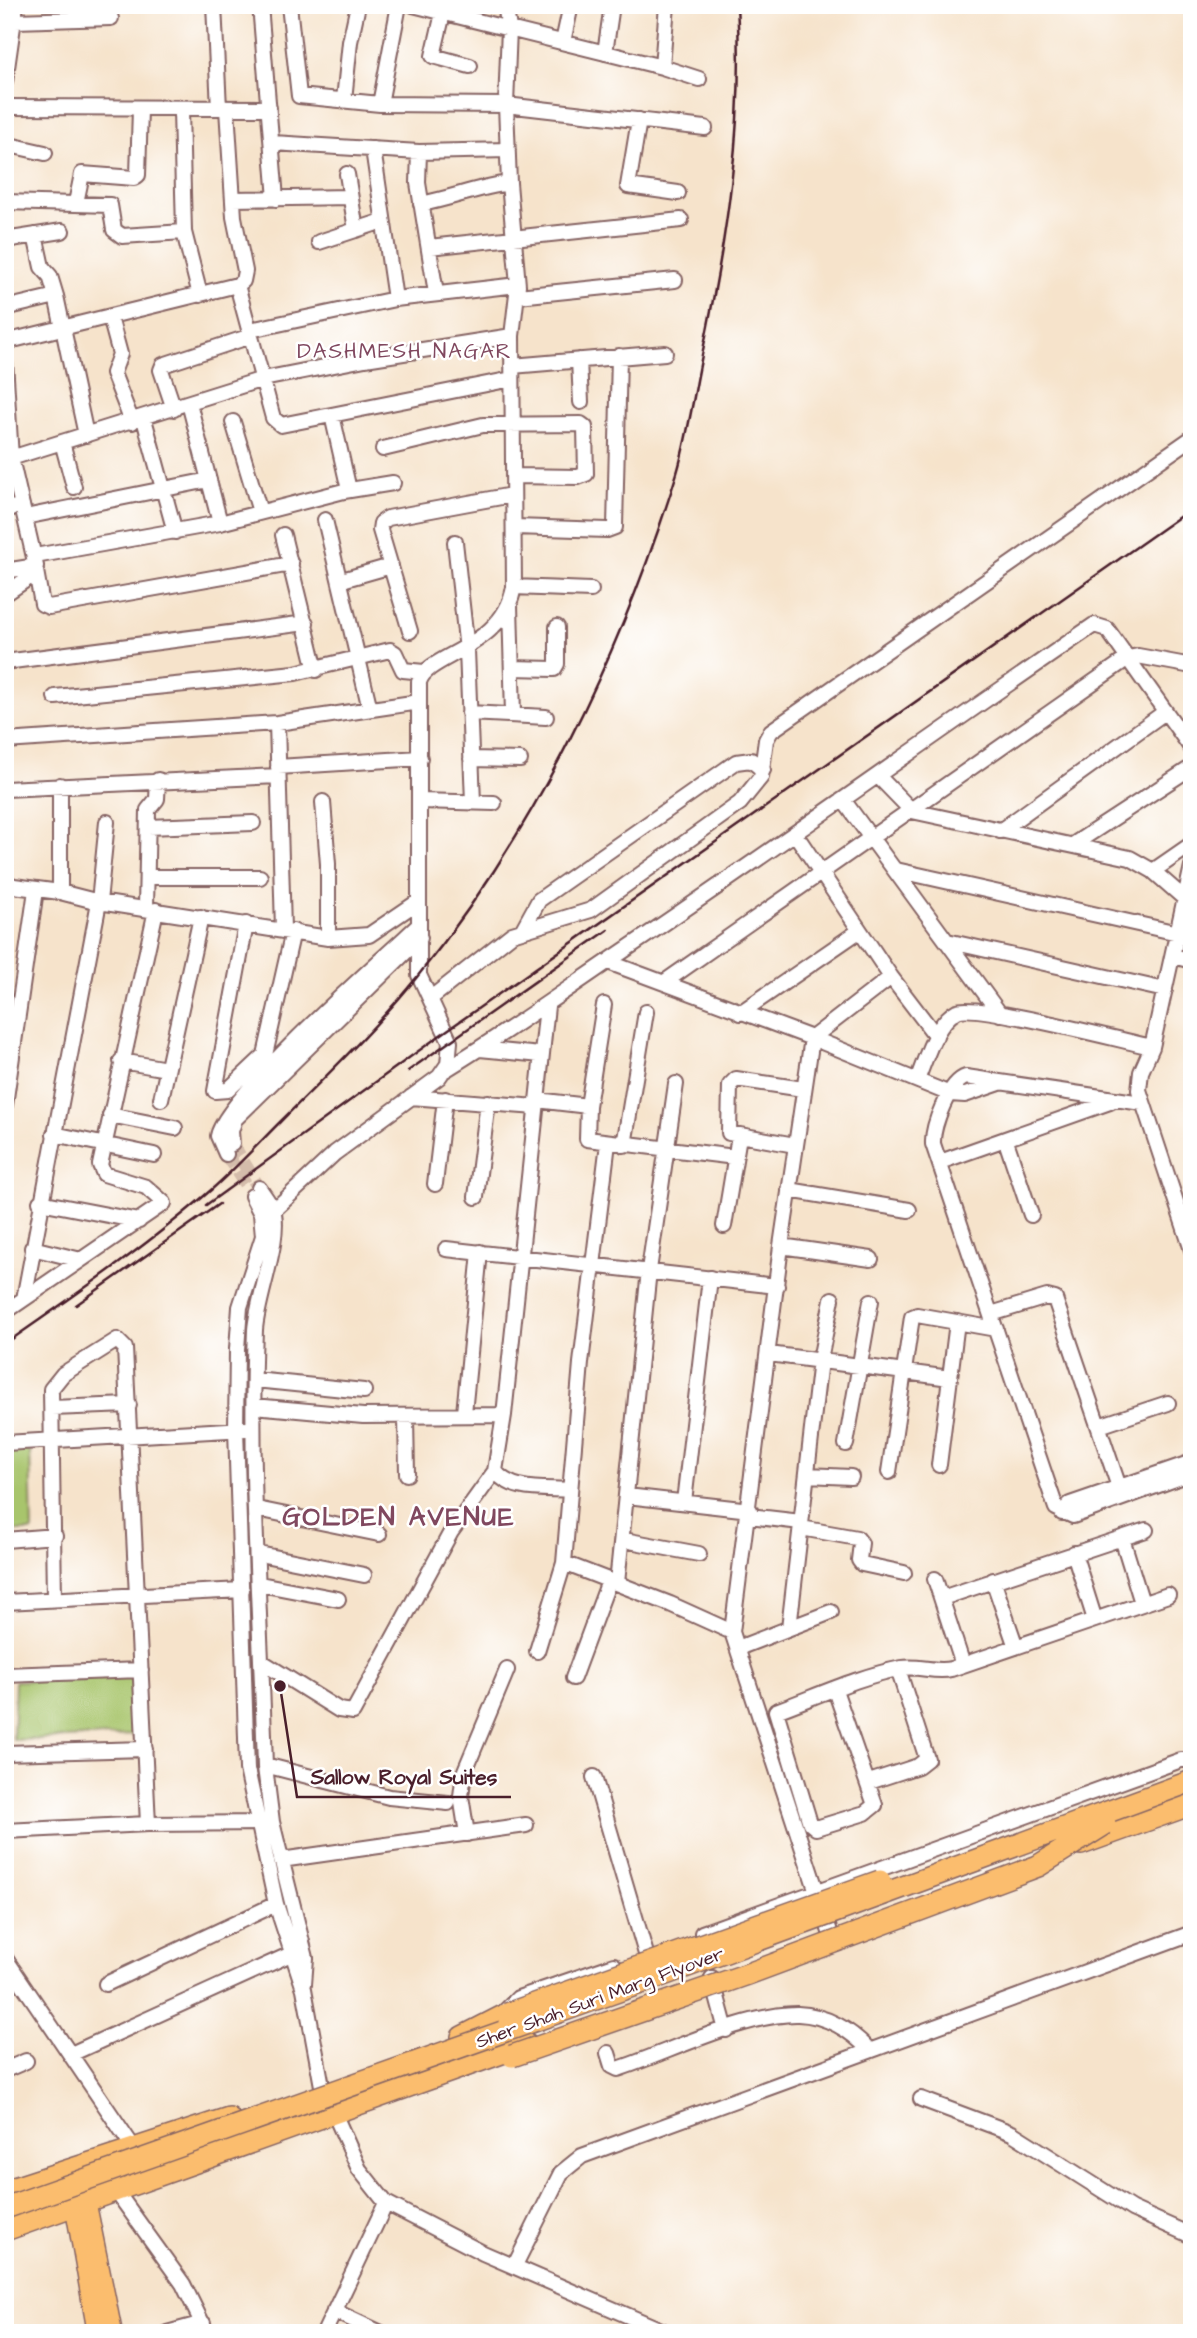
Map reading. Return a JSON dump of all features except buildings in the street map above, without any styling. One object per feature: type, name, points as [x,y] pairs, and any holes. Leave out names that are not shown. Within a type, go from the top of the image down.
[{"type":"highway","points":[[5,2191],[73,2171],[462,2037],[820,1900],[1192,1774]]},
{"type":"highway","name":"Sher Shah Suri Marg Flyover","points":[[5,2218],[653,1991],[1104,1819],[1192,1781]]},
{"type":"highway","name":"Sher Shah Suri Marg Flyover","points":[[5,2208],[1104,1819],[1192,1792]]},
{"type":"highway","points":[[5,2230],[334,2115],[1192,1804]]},
{"type":"highway","points":[[462,2037],[502,2016],[1010,1834],[1104,1819]]},
{"type":"highway","points":[[463,2068],[512,2056],[761,1969],[1038,1866],[1104,1819]]},
{"type":"main road","points":[[73,2171],[113,2333]]},
{"type":"main road","points":[[81,2204],[97,2333]]},
{"type":"street","points":[[5,82],[16,5]]},
{"type":"street","points":[[5,342],[200,295],[243,281],[245,271],[236,231],[214,5]]},
{"type":"street","points":[[260,5],[276,199]]},
{"type":"street","points":[[289,5],[298,94],[380,104],[506,105],[705,128]]},
{"type":"street","points":[[344,100],[350,42],[358,5]]},
{"type":"street","points":[[380,104],[399,5]]},
{"type":"street","points":[[413,5],[509,24],[563,43],[662,66],[699,79]]},
{"type":"street","points":[[505,5],[509,24],[506,105],[509,183],[518,290],[512,336],[514,587],[510,605],[513,715]]},
{"type":"street","points":[[509,24],[516,5]]},
{"type":"street","points":[[563,43],[571,5]]},
{"type":"street","points":[[605,53],[612,5]]},
{"type":"street","points":[[662,66],[667,5]]},
{"type":"street","points":[[443,13],[433,56],[470,66]]},
{"type":"street","points":[[15,21],[111,18]]},
{"type":"street","points":[[5,107],[181,110],[269,108]]},
{"type":"street","points":[[76,203],[82,174],[134,178],[138,175],[140,109]]},
{"type":"street","points":[[181,110],[184,232],[200,295]]},
{"type":"street","points":[[639,120],[628,187],[678,193]]},
{"type":"street","points":[[273,143],[419,152],[508,150]]},
{"type":"street","points":[[5,145],[45,153]]},
{"type":"street","points":[[373,149],[395,299]]},
{"type":"street","points":[[419,152],[421,204],[436,293]]},
{"type":"street","points":[[346,174],[356,230]]},
{"type":"street","points":[[421,204],[463,196],[481,187],[509,183]]},
{"type":"street","points":[[233,200],[349,197]]},
{"type":"street","points":[[5,202],[110,205],[114,230],[122,236],[184,232]]},
{"type":"street","points":[[429,247],[681,220]]},
{"type":"street","points":[[319,242],[383,221]]},
{"type":"street","points":[[5,240],[62,231]]},
{"type":"street","points":[[35,235],[42,267],[50,276],[56,296],[86,435]]},
{"type":"street","points":[[174,409],[161,370],[163,365],[250,333],[395,299],[436,293],[675,280]]},
{"type":"street","points":[[237,285],[273,418],[278,423],[331,415],[579,360],[665,353]]},
{"type":"street","points":[[5,308],[56,296]]},
{"type":"street","points":[[110,317],[120,354],[113,373],[138,420],[175,532]]},
{"type":"street","points":[[9,461],[263,379],[345,362],[512,336]]},
{"type":"street","points":[[514,527],[607,530],[615,527],[618,356]]},
{"type":"street","points":[[579,360],[580,402]]},
{"type":"street","points":[[5,361],[9,461],[24,511],[42,604],[48,607],[291,564]]},
{"type":"street","points":[[189,403],[220,523]]},
{"type":"street","points":[[331,415],[349,490]]},
{"type":"street","points":[[233,422],[260,512]]},
{"type":"street","points":[[383,449],[470,427],[514,422],[584,425],[587,471],[578,477],[513,476]]},
{"type":"street","points":[[430,998],[499,942],[523,929],[591,910],[740,803],[758,783],[763,770],[766,740],[772,731],[1192,438]]},
{"type":"street","points":[[62,442],[75,487]]},
{"type":"street","points":[[5,510],[24,511],[163,490],[209,480]]},
{"type":"street","points":[[5,571],[220,523],[349,490],[393,483]]},
{"type":"street","points":[[410,631],[380,530],[384,520],[512,495]]},
{"type":"street","points":[[325,520],[342,580],[370,709]]},
{"type":"street","points":[[284,536],[316,670]]},
{"type":"street","points":[[454,542],[467,650],[473,802]]},
{"type":"street","points":[[5,594],[35,564]]},
{"type":"street","points":[[342,580],[391,566]]},
{"type":"street","points":[[514,587],[591,590]]},
{"type":"street","points":[[55,697],[316,670],[392,650],[403,670],[424,672],[467,650],[499,621],[510,605]]},
{"type":"street","points":[[5,662],[306,623]]},
{"type":"street","points":[[304,1989],[306,1958],[281,1860],[264,1823],[247,1769],[236,1429],[240,1307],[263,1237],[267,1212],[335,1153],[444,1071],[547,1006],[1094,625],[1107,629],[1192,749]]},
{"type":"street","points":[[512,668],[554,669],[557,664],[557,627]]},
{"type":"street","points":[[666,981],[1128,658],[1138,656],[1192,666]]},
{"type":"street","points":[[424,672],[419,682],[419,975],[450,1042],[450,1060],[444,1071]]},
{"type":"street","points":[[5,741],[276,723],[419,702]]},
{"type":"street","points":[[1000,831],[1165,712]]},
{"type":"street","points":[[469,713],[546,717]]},
{"type":"street","points":[[246,923],[215,1091],[228,1090],[265,1055],[288,930],[276,723]]},
{"type":"street","points":[[5,789],[158,780],[420,758]]},
{"type":"street","points":[[471,759],[520,760]]},
{"type":"street","points":[[523,929],[539,900],[736,762],[751,760],[763,770]]},
{"type":"street","points":[[1074,844],[1192,766]]},
{"type":"street","points":[[878,776],[912,811],[1074,844],[1137,861],[1185,899]]},
{"type":"street","points":[[5,1312],[163,1205],[162,1198],[146,1187],[102,1172],[104,1144],[151,909],[148,810],[157,799],[158,780]]},
{"type":"street","points":[[60,785],[60,892]]},
{"type":"street","points":[[419,801],[494,803]]},
{"type":"street","points":[[844,801],[873,837],[1000,1014]]},
{"type":"street","points":[[323,802],[328,864],[328,938]]},
{"type":"street","points":[[24,1299],[40,1202],[99,902],[107,822]]},
{"type":"street","points":[[148,827],[253,823]]},
{"type":"street","points":[[796,835],[891,977],[936,1036]]},
{"type":"street","points":[[1153,871],[1192,844]]},
{"type":"street","points":[[1192,866],[1152,1047],[1140,1078],[1142,1103],[1192,1250]]},
{"type":"street","points":[[896,870],[1178,933]]},
{"type":"street","points":[[149,877],[260,877]]},
{"type":"street","points":[[5,882],[99,902],[328,938],[369,935],[419,901]]},
{"type":"street","points":[[5,1105],[37,890]]},
{"type":"street","points":[[161,1099],[201,917]]},
{"type":"street","points":[[740,1013],[859,931]]},
{"type":"street","points":[[229,1149],[235,1119],[420,932]]},
{"type":"street","points":[[947,942],[1165,990]]},
{"type":"street","points":[[1173,956],[1192,961]]},
{"type":"street","points":[[608,962],[666,981],[740,1013],[812,1038],[950,1094],[965,1095],[1004,1082],[1112,1101],[1142,1103]]},
{"type":"street","points":[[831,1935],[732,1632],[781,1246],[812,1038],[891,977]]},
{"type":"street","points":[[604,1005],[585,1137],[589,1141],[736,1157]]},
{"type":"street","points":[[244,1676],[262,1669],[339,1710],[353,1712],[451,1532],[495,1471],[504,1415],[547,1006]]},
{"type":"street","points":[[917,1080],[936,1036],[957,1011],[969,1009],[1152,1047]]},
{"type":"street","points":[[624,1145],[646,1012]]},
{"type":"street","points":[[481,1049],[541,1055]]},
{"type":"street","points":[[121,1060],[167,1069]]},
{"type":"street","points":[[795,1145],[739,1136],[727,1131],[733,1080],[803,1088]]},
{"type":"street","points":[[573,1678],[613,1582],[624,1540],[649,1270],[676,1084]]},
{"type":"street","points":[[950,1094],[933,1135],[1056,1508],[1073,1516],[1192,1473]]},
{"type":"street","points":[[411,1097],[588,1106]]},
{"type":"street","points":[[435,1184],[445,1099]]},
{"type":"street","points":[[940,1162],[1006,1141],[1112,1101]]},
{"type":"street","points":[[476,1197],[488,1102]]},
{"type":"street","points":[[110,1115],[175,1128]]},
{"type":"street","points":[[54,1134],[154,1155]]},
{"type":"street","points":[[724,1226],[739,1136]]},
{"type":"street","points":[[1006,1141],[1031,1215]]},
{"type":"street","points":[[537,1651],[564,1563],[592,1263],[608,1143]]},
{"type":"street","points":[[789,1189],[909,1210]]},
{"type":"street","points":[[256,1192],[267,1212],[274,1240],[258,1298],[254,1406],[265,1765],[264,1823],[276,1904],[304,1989],[322,2086],[359,2169],[386,2203],[483,2253],[668,2333]]},
{"type":"street","points":[[40,1202],[139,1222]]},
{"type":"street","points":[[781,1246],[872,1259]]},
{"type":"street","points":[[32,1248],[81,1260]]},
{"type":"street","points":[[446,1249],[592,1263],[777,1286]]},
{"type":"street","points":[[464,1413],[480,1252]]},
{"type":"street","points":[[684,1502],[709,1278]]},
{"type":"street","points":[[990,1314],[1047,1297],[1055,1299],[1119,1488]]},
{"type":"street","points":[[789,1628],[820,1360],[832,1299]]},
{"type":"street","points":[[846,1444],[871,1301]]},
{"type":"street","points":[[889,1472],[912,1317],[917,1315],[996,1329]]},
{"type":"street","points":[[939,1465],[957,1322]]},
{"type":"street","points":[[54,1599],[51,1389],[56,1379],[117,1340],[125,1348],[131,1435],[148,1824]]},
{"type":"street","points":[[769,1354],[950,1378]]},
{"type":"street","points":[[255,1380],[364,1391]]},
{"type":"street","points":[[1099,1426],[1168,1403]]},
{"type":"street","points":[[52,1408],[129,1405]]},
{"type":"street","points":[[254,1406],[406,1417],[464,1413],[504,1415]]},
{"type":"street","points":[[406,1417],[407,1474]]},
{"type":"street","points":[[5,1443],[255,1428]]},
{"type":"street","points":[[1062,1513],[1070,1504],[1192,1462]]},
{"type":"street","points":[[495,1471],[502,1480],[515,1486],[570,1490]]},
{"type":"street","points":[[807,1475],[850,1477]]},
{"type":"street","points":[[627,1496],[749,1513],[857,1538],[862,1543],[859,1560],[862,1564],[904,1573]]},
{"type":"street","points":[[257,1509],[379,1534]]},
{"type":"street","points":[[942,1598],[1146,1530]]},
{"type":"street","points":[[5,1540],[55,1536]]},
{"type":"street","points":[[1122,1538],[1142,1603]]},
{"type":"street","points":[[624,1540],[699,1554]]},
{"type":"street","points":[[1074,1553],[1095,1620]]},
{"type":"street","points":[[259,1554],[364,1575]]},
{"type":"street","points":[[564,1563],[732,1632]]},
{"type":"street","points":[[935,1579],[963,1665]]},
{"type":"street","points":[[993,1580],[1016,1647]]},
{"type":"street","points":[[260,1584],[338,1599]]},
{"type":"street","points":[[5,1602],[242,1590]]},
{"type":"street","points":[[761,1716],[898,1669],[922,1665],[944,1671],[1168,1595]]},
{"type":"street","points":[[738,1648],[831,1612]]},
{"type":"street","points":[[869,1782],[918,1766],[927,1759],[898,1669]]},
{"type":"street","points":[[5,1675],[141,1670]]},
{"type":"street","points":[[467,1833],[461,1796],[464,1773],[507,1670]]},
{"type":"street","points":[[776,1711],[814,1827],[871,1811],[875,1805],[869,1782],[835,1689]]},
{"type":"street","points":[[5,1753],[145,1749]]},
{"type":"street","points":[[502,2016],[518,1998],[646,1954],[820,1900],[1181,1760],[1192,1760]]},
{"type":"street","points":[[265,1765],[376,1794],[449,1803]]},
{"type":"street","points":[[594,1777],[646,1954]]},
{"type":"street","points":[[5,1831],[148,1824],[264,1823]]},
{"type":"street","points":[[281,1860],[526,1825]]},
{"type":"street","points":[[106,1984],[276,1904]]},
{"type":"street","points":[[515,2265],[561,2173],[582,2156],[1192,1933]]},
{"type":"street","points":[[71,2053],[291,1954]]},
{"type":"street","points":[[5,1958],[135,2150]]},
{"type":"street","points":[[712,1977],[726,2030]]},
{"type":"street","points":[[608,2053],[612,2066],[618,2069],[726,2030],[802,2014],[836,2024],[869,2050]]},
{"type":"street","points":[[6,2067],[26,2061]]},
{"type":"street","points":[[921,2099],[1012,2133],[1122,2203],[1192,2236]]},
{"type":"street","points":[[117,2191],[183,2284],[205,2328],[167,2333]]},
{"type":"street","points":[[324,2333],[386,2203]]},
{"type":"street","points":[[334,2311],[381,2333]]},
{"type":"green space","points":[[30,1448],[32,1531],[5,1531],[5,1449]]},
{"type":"green space","points":[[137,1676],[136,1735],[13,1740],[15,1681]]},
{"type":"tunnel","points":[[232,1144],[259,1188]]},
{"type":"tunnel","points":[[226,1154],[250,1191]]},
{"type":"railway","points":[[5,1344],[110,1270],[187,1211],[229,1174],[350,1051],[401,996],[460,921],[537,800],[602,673],[655,540],[681,459],[719,269],[732,181],[738,93],[737,5]]},
{"type":"railway","points":[[206,1205],[446,1031],[1192,508]]},
{"type":"railway","points":[[408,1071],[608,930]]},
{"type":"railway","points":[[76,1305],[219,1204]]},
{"type":"place","name":"Sallow Royal Suites","points":[[280,1686]]},
{"type":"district","name":"DASHMESH NAGAR","points":[[405,351]]},
{"type":"district","name":"GOLDEN AVENUE","points":[[399,1517]]}]
